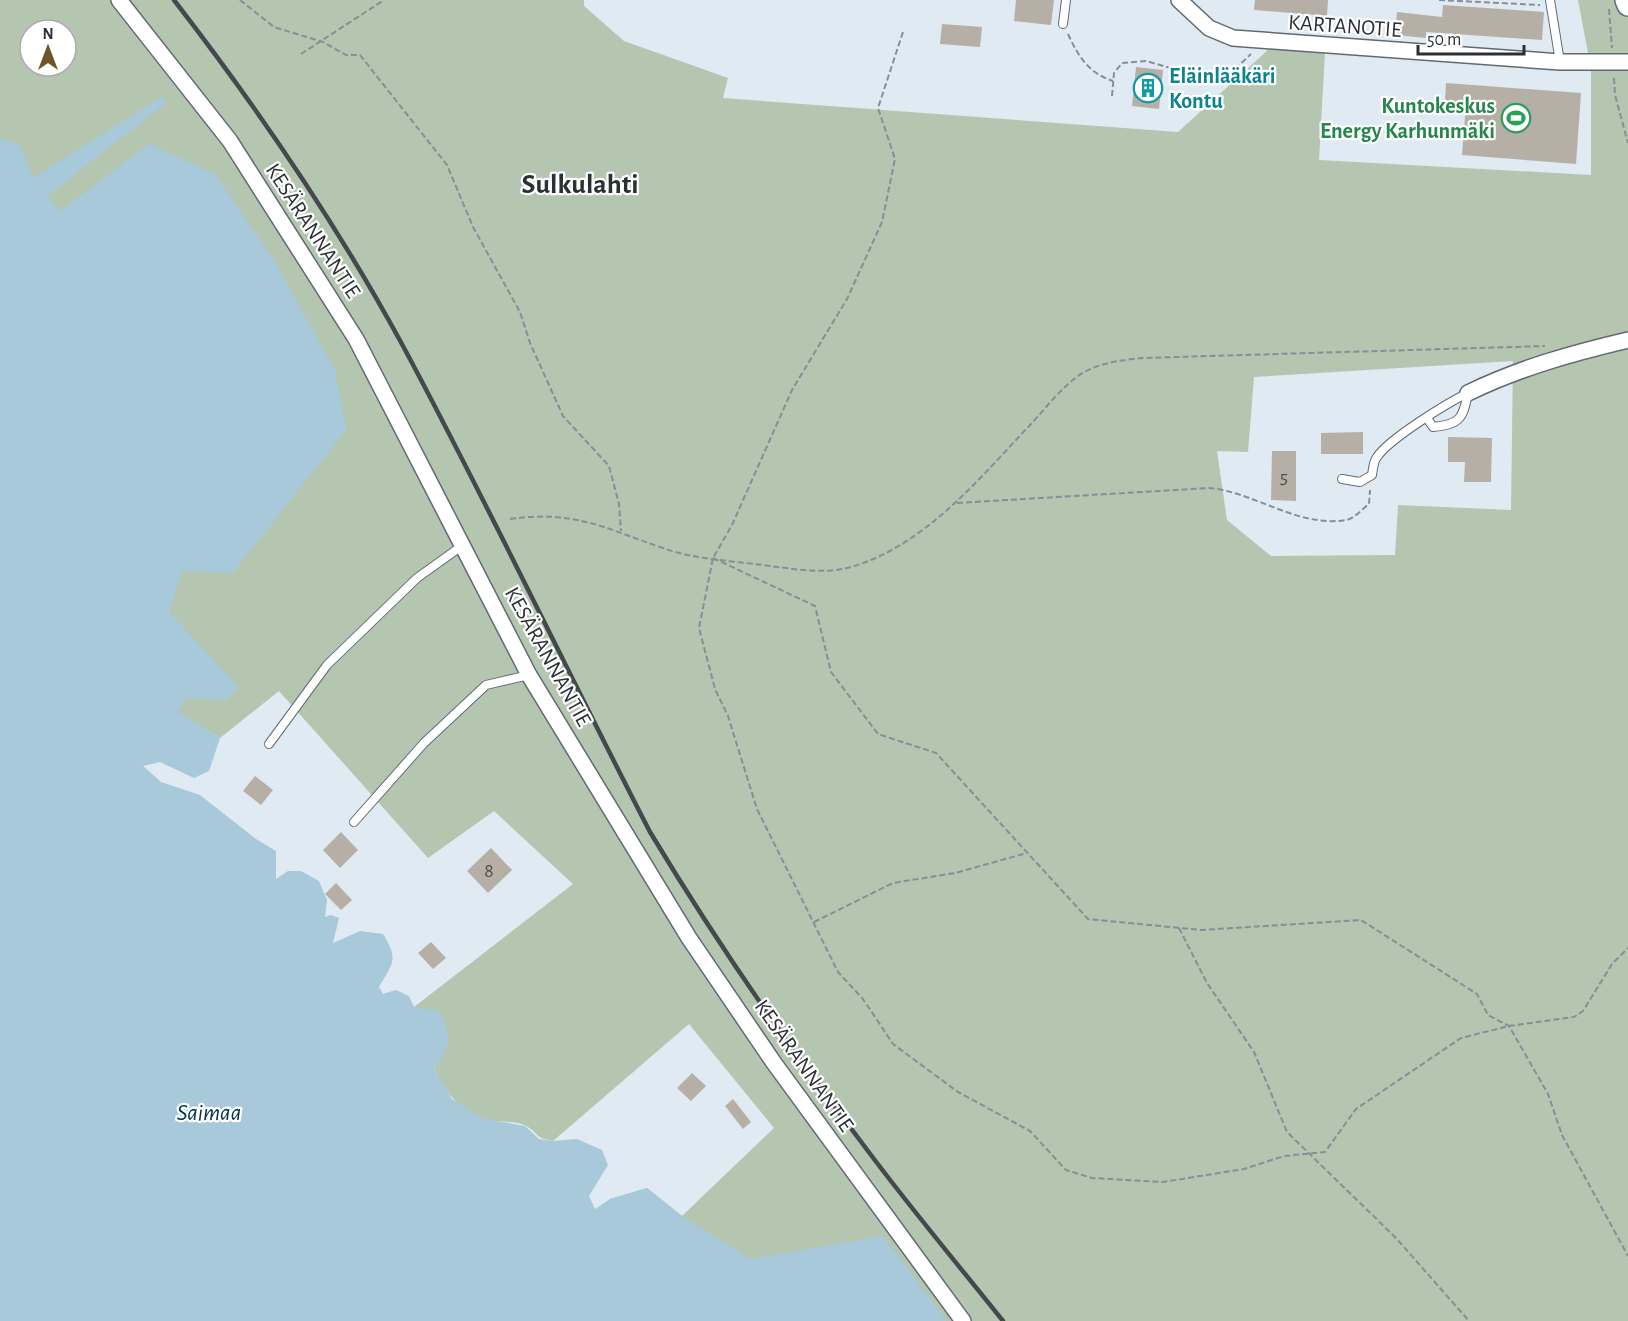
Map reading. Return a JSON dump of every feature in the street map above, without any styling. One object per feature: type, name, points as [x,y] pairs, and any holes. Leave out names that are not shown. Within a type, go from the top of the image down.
[{"type":"main road","points":[[1626,0],[1628,5]]},
{"type":"street","name":"KESÄRANNANTIE","points":[[119,0],[230,141],[356,339],[529,675],[689,938],[774,1063],[963,1321]]},
{"type":"street","name":"KARTANOTIE","points":[[1179,0],[1209,28],[1233,38],[1560,62],[1628,62]]},
{"type":"street","points":[[1468,393],[1506,375],[1583,350],[1628,340]]},
{"type":"lane","points":[[1064,24],[1065,0]]},
{"type":"lane","points":[[1551,2],[1560,62]]},
{"type":"lane","points":[[1342,479],[1360,482],[1372,475],[1375,459],[1388,445],[1443,406],[1468,393]]},
{"type":"lane","points":[[1427,418],[1433,427],[1452,425],[1464,414],[1468,393]]},
{"type":"lane","points":[[268,744],[327,665],[417,578],[463,545]]},
{"type":"lane","points":[[354,822],[424,743],[486,685],[529,675]]},
{"type":"path","points":[[240,0],[274,27],[323,42],[346,55],[360,55],[447,165],[473,227],[520,312],[534,352],[563,416],[609,466],[619,504],[621,532]]},
{"type":"path","points":[[301,54],[323,42],[340,27],[384,0]]},
{"type":"path","points":[[1440,0],[1551,2]]},
{"type":"path","points":[[1064,24],[1079,55],[1096,75],[1113,81]]},
{"type":"path","points":[[903,32],[878,108],[895,159],[882,222],[847,299],[792,390],[732,525],[713,558],[699,628],[715,689],[728,716],[757,808],[838,972],[863,999],[893,1044],[958,1092],[1030,1131],[1066,1170],[1092,1178],[1163,1182],[1244,1169],[1284,1156],[1325,1152],[1356,1109],[1461,1038],[1509,1026],[1574,1017],[1583,1011],[1612,964],[1628,948]]},
{"type":"path","points":[[1113,96],[1114,74],[1122,63],[1146,61],[1202,78],[1231,73],[1268,42]]},
{"type":"path","points":[[510,519],[543,514],[587,520],[663,548],[713,558],[796,569],[846,569],[878,556],[927,526],[957,503],[1079,375],[1110,362],[1143,358],[1545,346]]},
{"type":"path","points":[[957,503],[1209,488],[1242,493],[1287,512],[1326,520],[1348,520],[1369,504],[1372,475]]},
{"type":"path","points":[[713,558],[815,606],[831,672],[878,734],[936,753],[1088,919],[1201,930],[1360,920],[1477,994],[1488,1015],[1509,1026],[1548,1094],[1562,1135],[1628,1256]]},
{"type":"path","points":[[814,923],[893,883],[955,873],[1027,853]]},
{"type":"path","points":[[1179,928],[1207,983],[1254,1052],[1287,1132],[1396,1238],[1469,1321]]},
{"type":"green space","points":[[0,0],[584,0],[584,6],[624,41],[728,78],[723,98],[1178,132],[1270,48],[1325,52],[1319,160],[1591,175],[1591,70],[1599,70],[1599,54],[1588,53],[1578,0],[1628,0],[1628,1321],[583,1321],[610,1199],[647,1188],[682,1216],[774,1128],[689,1024],[553,1141],[540,1137],[521,1124],[491,1121],[465,1110],[453,1099],[436,1071],[414,1007],[573,884],[494,811],[428,858],[279,691],[220,738],[178,713],[0,288]],"holes":[[[1513,361],[1511,510],[1398,505],[1395,555],[1271,556],[1227,520],[1217,451],[1248,452],[1254,377]]]},
{"type":"water","name":"Saimaa","points":[[163,96],[166,103],[47,196],[60,211],[149,144],[215,174],[274,260],[335,370],[346,430],[233,573],[182,571],[169,612],[239,687],[226,700],[187,698],[178,712],[220,738],[209,771],[194,778],[160,762],[143,766],[161,782],[200,795],[256,839],[276,851],[276,879],[288,871],[301,871],[319,881],[327,900],[325,917],[331,915],[339,918],[333,943],[360,931],[383,934],[391,950],[392,961],[379,987],[383,994],[396,990],[409,996],[414,1007],[439,1011],[446,1027],[448,1040],[444,1053],[434,1068],[452,1099],[481,1118],[525,1126],[539,1139],[553,1141],[577,1139],[602,1150],[608,1165],[589,1196],[595,1209],[610,1199],[647,1188],[682,1216],[751,1259],[883,1236],[947,1321],[0,1321],[0,138],[20,145],[33,178]]},
{"type":"building","points":[[1016,0],[1054,0],[1051,25],[1014,21]]},
{"type":"building","points":[[1255,0],[1328,0],[1327,16],[1254,10]]},
{"type":"building","points":[[1443,5],[1544,12],[1542,40],[1426,32],[1426,38],[1395,35],[1397,12],[1442,17]]},
{"type":"building","points":[[942,24],[982,27],[980,47],[940,44]]},
{"type":"building","name":"Eläinlääkäri Kontu","points":[[1136,67],[1163,70],[1159,109],[1132,106]]},
{"type":"building","points":[[1446,83],[1581,93],[1576,164],[1462,155],[1466,104],[1445,103]]},
{"type":"building","points":[[1363,432],[1363,454],[1321,454],[1321,433]]},
{"type":"building","points":[[1448,437],[1492,438],[1491,482],[1464,482],[1465,462],[1448,462]]},
{"type":"building","points":[[1272,451],[1296,451],[1296,501],[1271,500]]},
{"type":"building","points":[[255,776],[273,790],[261,805],[243,791]]},
{"type":"building","points":[[341,832],[358,850],[340,868],[323,850]]},
{"type":"building","points":[[491,848],[512,870],[488,893],[467,871]]},
{"type":"building","points":[[336,883],[352,900],[341,910],[325,894]]},
{"type":"building","points":[[431,942],[446,958],[433,969],[418,953]]},
{"type":"building","points":[[692,1073],[706,1086],[691,1101],[677,1088]]},
{"type":"building","points":[[733,1099],[751,1122],[743,1129],[725,1106]]},
{"type":"railway","points":[[174,0],[266,125],[352,257],[378,302],[466,467],[650,832],[675,872],[752,990],[806,1067],[896,1188],[1003,1321]]},
{"type":"place","name":"Eläinlääkäri Kontu","points":[[1148,88]]},
{"type":"place","name":"Kuntokeskus Energy Karhunmäki","points":[[1516,118]]},
{"type":"district","name":"Sulkulahti","points":[[580,183]]}]
